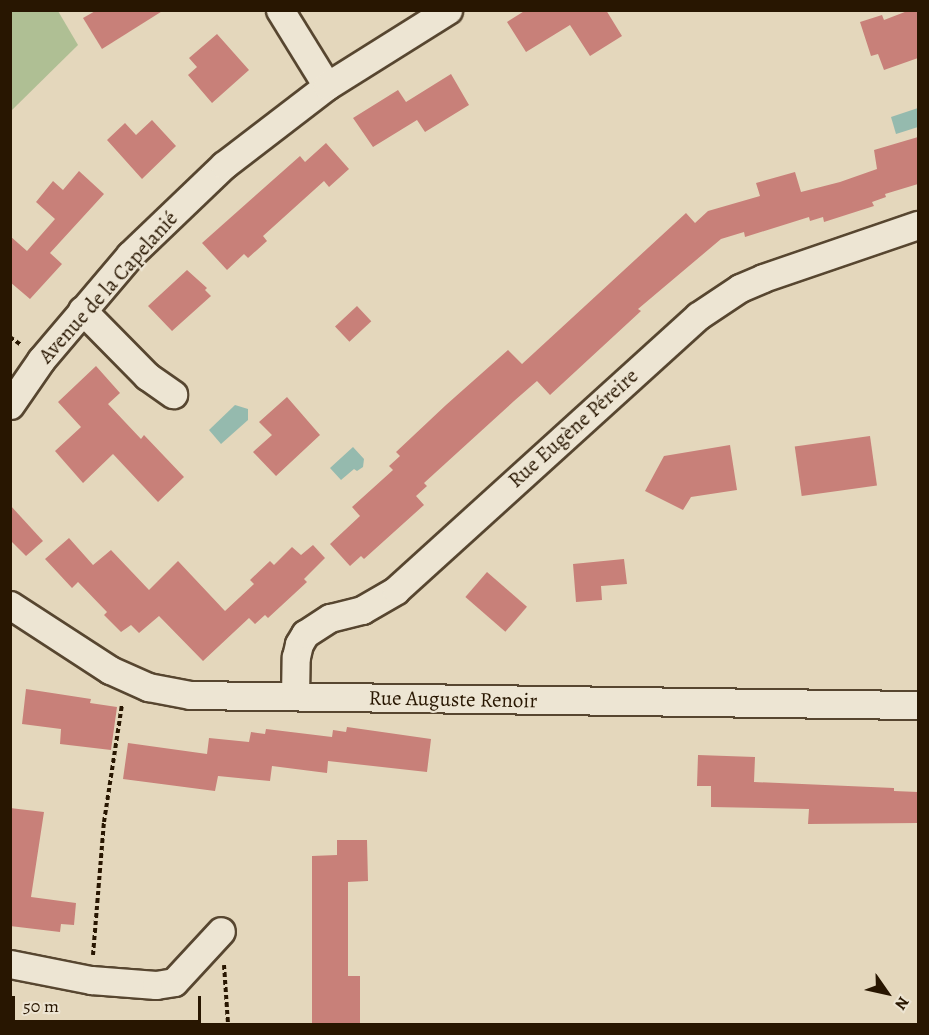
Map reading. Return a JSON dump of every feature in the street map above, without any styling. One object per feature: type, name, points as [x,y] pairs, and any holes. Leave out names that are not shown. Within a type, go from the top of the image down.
[{"type":"street","points":[[280,10],[327,86]]},
{"type":"street","name":"Avenue de la Capelanié","points":[[10,405],[41,360],[82,310],[130,255],[176,209],[274,124],[327,86],[448,10]]},
{"type":"street","name":"Rue Eugène Péreire","points":[[295,696],[296,657],[299,644],[305,634],[330,618],[362,610],[396,590],[698,316],[740,288],[763,278],[918,225]]},
{"type":"street","points":[[82,310],[147,376],[173,394]]},
{"type":"street","name":"Rue Auguste Renoir","points":[[10,605],[110,670],[132,681],[167,692],[190,695],[918,705]]},
{"type":"street","points":[[10,964],[91,980],[136,985],[174,982],[221,931]]},
{"type":"path","points":[[91,980],[104,822],[121,706],[132,681]]},
{"type":"path","points":[[221,931],[228,1024]]},
{"type":"green space","points":[[11,10],[58,11],[78,45],[11,111]]},
{"type":"water","points":[[918,108],[918,127],[896,134],[891,117]]},
{"type":"water","points":[[235,405],[248,409],[248,420],[221,444],[209,430]]},
{"type":"water","points":[[353,447],[364,459],[363,467],[357,471],[354,469],[341,480],[330,468]]},
{"type":"building","points":[[97,10],[164,10],[102,49],[83,18]]},
{"type":"building","points":[[526,10],[606,10],[622,36],[590,56],[570,25],[526,52],[507,22]]},
{"type":"building","points":[[910,10],[918,10],[918,58],[884,70],[878,54],[871,56],[860,22],[882,15],[884,20]]},
{"type":"building","points":[[217,34],[249,70],[212,103],[188,75],[197,67],[189,58]]},
{"type":"building","points":[[451,74],[469,105],[425,132],[417,120],[373,147],[353,118],[398,90],[406,102]]},
{"type":"building","points":[[152,120],[176,146],[142,179],[107,140],[125,123],[136,135]]},
{"type":"building","points":[[918,137],[918,184],[885,194],[886,197],[872,202],[874,206],[824,222],[823,217],[810,221],[809,217],[745,237],[744,232],[721,239],[638,309],[641,311],[550,395],[537,381],[514,401],[424,483],[427,486],[416,496],[424,505],[364,559],[361,556],[350,566],[330,544],[360,516],[352,507],[393,470],[389,466],[400,456],[396,452],[446,405],[508,350],[522,364],[686,213],[695,223],[708,211],[760,196],[756,183],[795,172],[801,192],[840,182],[877,169],[874,150]]},
{"type":"building","points":[[326,143],[349,169],[329,187],[324,181],[263,236],[267,241],[248,258],[244,254],[227,270],[202,243],[300,156],[305,162]]},
{"type":"building","points":[[79,171],[104,194],[50,253],[62,264],[30,299],[10,282],[10,236],[27,251],[55,219],[36,202],[53,181],[63,190]]},
{"type":"building","points":[[187,270],[207,288],[205,290],[211,296],[172,331],[148,306]]},
{"type":"building","points":[[357,306],[371,321],[349,342],[335,326]]},
{"type":"building","points":[[96,366],[120,393],[108,404],[141,439],[144,435],[184,477],[158,502],[113,454],[83,483],[55,451],[81,427],[58,402]]},
{"type":"building","points":[[287,397],[320,435],[276,476],[253,452],[272,435],[259,422]]},
{"type":"building","points":[[870,436],[877,486],[802,496],[795,447]]},
{"type":"building","points":[[730,445],[737,490],[691,497],[683,510],[645,491],[664,456]]},
{"type":"building","points":[[10,505],[43,541],[26,556],[10,540]]},
{"type":"building","points":[[69,538],[93,565],[111,550],[149,590],[178,561],[225,611],[254,584],[250,580],[270,561],[274,565],[292,547],[301,555],[313,545],[325,558],[304,579],[307,582],[268,618],[265,615],[255,624],[249,618],[203,661],[159,616],[139,633],[131,625],[121,632],[104,615],[107,612],[78,582],[72,588],[45,559]]},
{"type":"building","points":[[624,559],[627,584],[601,586],[602,600],[576,602],[573,564]]},
{"type":"building","points":[[487,572],[527,607],[505,632],[465,597]]},
{"type":"building","points":[[26,689],[91,699],[90,703],[117,707],[111,750],[60,744],[61,729],[22,724]]},
{"type":"building","points":[[347,727],[431,739],[427,772],[328,761],[327,773],[272,766],[270,781],[218,776],[215,791],[123,779],[128,743],[207,754],[209,738],[249,742],[251,732],[265,734],[266,729],[332,737],[333,730],[346,732]]},
{"type":"building","points":[[698,755],[755,757],[754,782],[894,788],[894,791],[918,792],[918,823],[808,824],[809,809],[711,807],[711,786],[697,786]]},
{"type":"building","points":[[10,808],[44,812],[31,897],[76,903],[74,925],[61,924],[60,932],[10,926]]},
{"type":"building","points":[[337,840],[367,840],[368,881],[348,882],[348,976],[360,976],[360,1024],[312,1024],[312,856],[337,855]]}]
